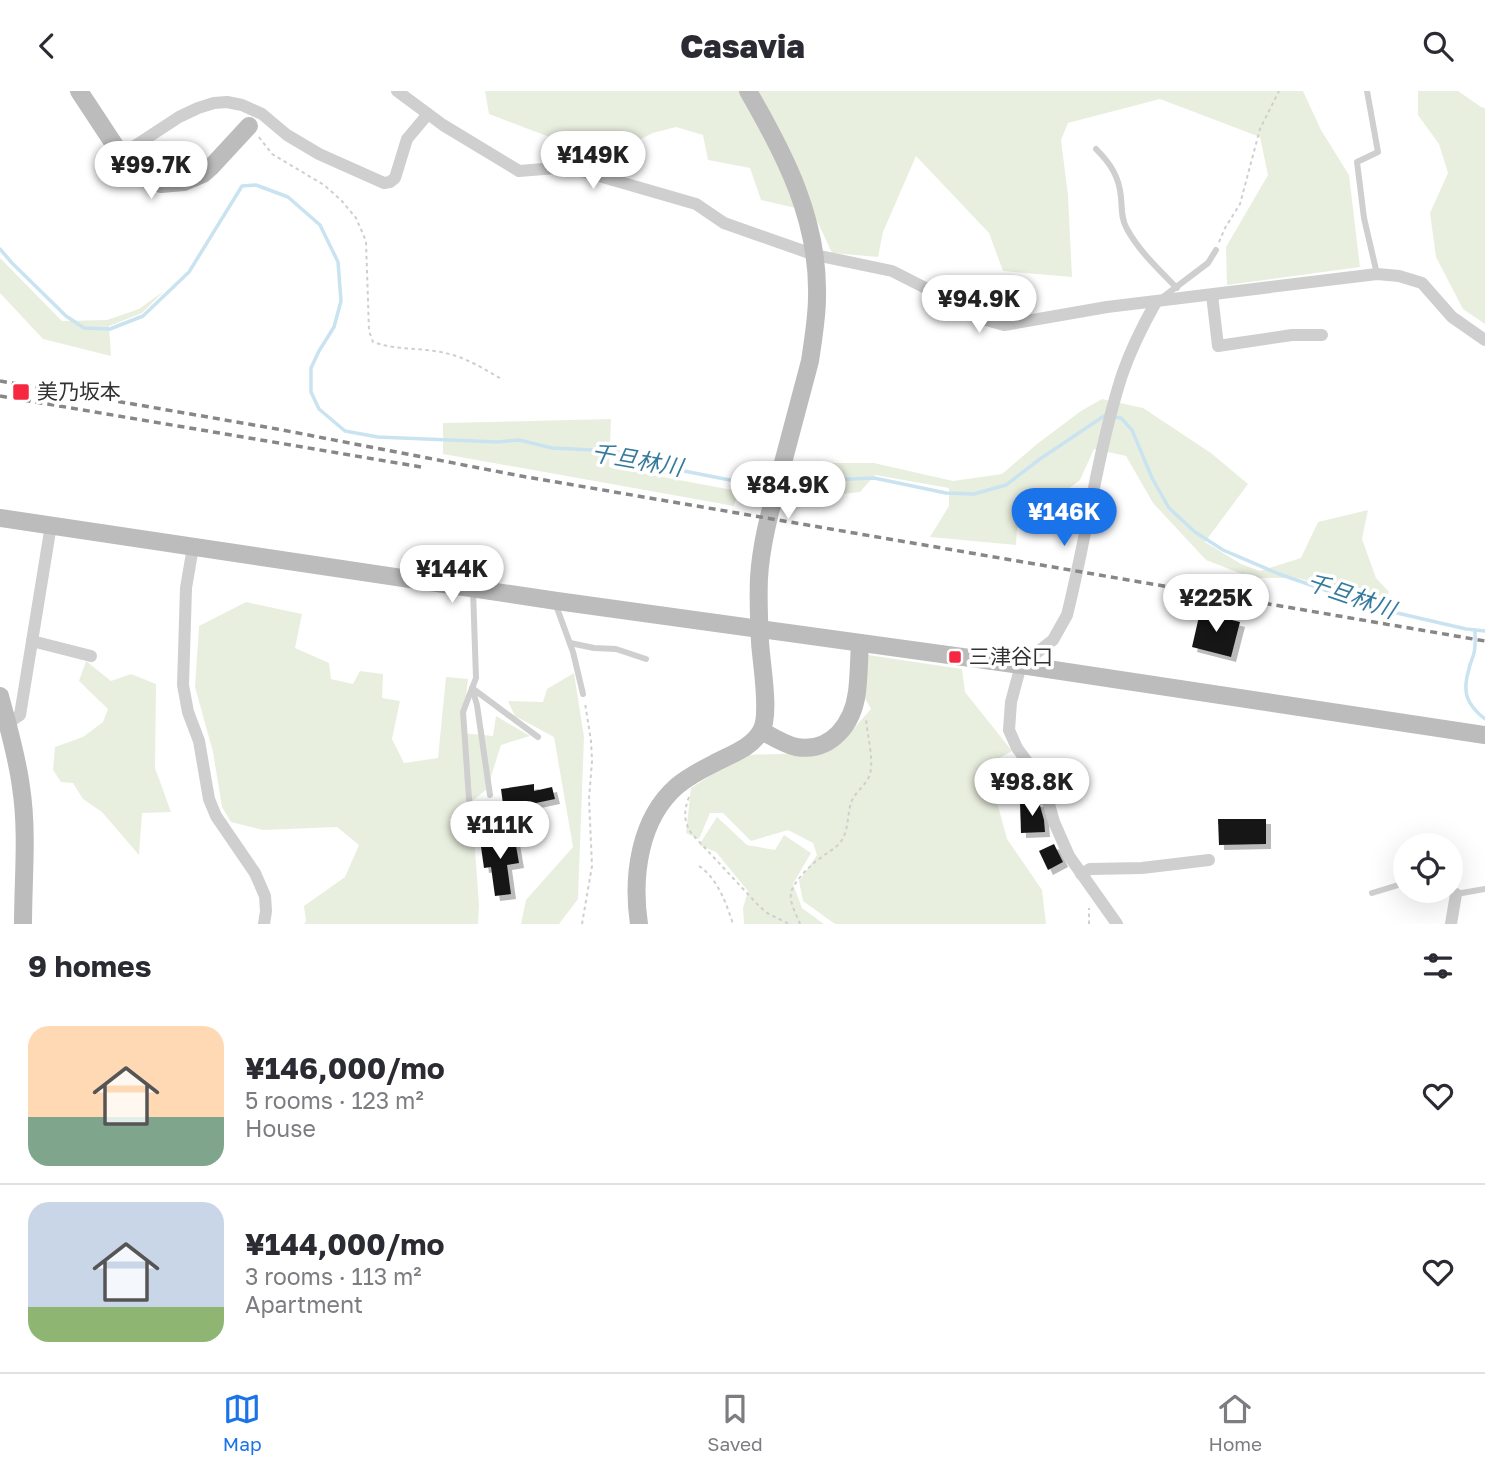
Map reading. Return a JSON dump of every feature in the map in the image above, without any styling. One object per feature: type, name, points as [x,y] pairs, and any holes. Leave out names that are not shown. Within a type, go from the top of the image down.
[{"type":"street","points":[[397,91],[443,125],[519,171],[568,167],[696,204],[724,223],[815,255],[892,271],[979,318],[1004,325],[1107,307],[1377,274],[1399,276],[1422,283],[1452,317],[1485,340]]},
{"type":"street","points":[[639,924],[636,895],[638,867],[643,840],[660,806],[686,780],[751,742],[762,730],[765,708],[759,577],[763,545],[810,361],[816,319],[815,255],[802,200],[791,171],[747,91]]},
{"type":"street","points":[[85,93],[127,165],[141,177],[161,184],[184,182],[203,174],[248,126]]},
{"type":"street","points":[[121,155],[179,117],[214,103],[227,102],[243,105],[262,114],[287,135],[318,154],[384,183],[395,178],[407,139],[428,114]]},
{"type":"street","points":[[1212,295],[1218,346],[1292,335],[1322,335]]},
{"type":"street","points":[[1117,924],[1069,856],[1054,822],[1042,783],[1017,748],[1009,730],[1012,702],[1021,665],[1053,641],[1066,615],[1123,374],[1156,302]]},
{"type":"street","points":[[0,518],[473,589],[1021,665],[1485,735]]},
{"type":"street","points":[[3,709],[20,715],[51,525]]},
{"type":"street","points":[[193,547],[186,588],[183,685],[188,712],[200,741],[209,799],[216,816],[255,873],[265,896],[264,924]]},
{"type":"street","points":[[32,641],[91,656]]},
{"type":"street","points":[[762,730],[796,747],[820,745],[839,735],[853,711],[860,643]]},
{"type":"street","points":[[3,709],[22,787],[23,924]]},
{"type":"street","points":[[1081,874],[1090,869],[1142,868],[1209,860]]},
{"type":"street","points":[[1451,924],[1452,903]]},
{"type":"lane","points":[[1367,91],[1378,152],[1357,162],[1364,218],[1377,274]]},
{"type":"lane","points":[[1096,149],[1115,172],[1121,192],[1122,217],[1127,229],[1177,288]]},
{"type":"lane","points":[[1156,302],[1209,263],[1216,250]]},
{"type":"lane","points":[[469,799],[463,712],[476,678],[473,589]]},
{"type":"lane","points":[[558,601],[556,608],[570,643],[583,694]]},
{"type":"lane","points":[[570,643],[616,649],[646,659]]},
{"type":"lane","points":[[472,688],[538,737]]},
{"type":"lane","points":[[472,688],[477,705],[490,795]]},
{"type":"lane","points":[[1372,893],[1393,887]]},
{"type":"lane","points":[[1463,891],[1485,889]]},
{"type":"path","points":[[1216,250],[1225,227],[1240,204],[1260,129],[1279,91]]},
{"type":"path","points":[[248,126],[272,154],[324,185],[356,218],[366,241],[369,331],[373,342],[387,347],[446,353],[466,359],[503,380]]},
{"type":"path","points":[[582,924],[592,866],[589,799],[592,741],[583,694]]},
{"type":"path","points":[[800,924],[792,901],[792,890],[810,866],[841,842],[853,798],[870,774],[866,717]]},
{"type":"path","points":[[686,780],[691,789],[685,819],[691,834],[759,906],[789,924]]},
{"type":"path","points":[[699,866],[718,886],[733,924]]},
{"type":"green space","points":[[485,91],[1303,91],[1321,130],[1349,175],[1360,267],[1227,285],[1226,247],[1268,175],[1260,137],[1160,99],[1068,123],[1061,140],[1068,195],[1072,277],[1003,271],[989,233],[916,156],[883,232],[878,257],[832,253],[813,212],[761,200],[750,168],[708,160],[703,135],[676,127],[653,133],[633,143],[610,135],[581,149],[489,114]]},
{"type":"green space","points":[[1418,91],[1458,91],[1485,108],[1485,324],[1463,309],[1436,257],[1430,213],[1448,173],[1439,144],[1418,115]]},
{"type":"green space","points":[[0,258],[62,321],[107,320],[139,309],[164,291],[142,313],[109,326],[111,356],[43,339],[0,293]]},
{"type":"green space","points":[[1102,399],[1143,408],[1211,453],[1248,484],[1205,542],[1241,564],[1260,571],[1301,558],[1318,522],[1368,510],[1362,539],[1376,578],[1389,592],[1381,604],[1298,578],[1252,578],[1206,560],[1153,503],[1126,456],[1094,449],[1080,480],[1017,528],[1016,545],[930,537],[949,506],[949,488],[875,475],[860,492],[783,501],[796,463],[874,463],[953,481],[1002,474],[1081,411]]},
{"type":"green space","points":[[611,419],[609,467],[738,491],[734,506],[443,454],[443,423]]},
{"type":"green space","points":[[246,602],[302,614],[295,648],[329,663],[331,679],[353,684],[360,671],[383,674],[382,698],[400,701],[392,739],[404,763],[438,758],[446,677],[468,679],[462,733],[493,736],[496,716],[530,736],[501,745],[487,789],[449,820],[474,836],[478,924],[304,924],[304,906],[345,877],[359,845],[337,827],[263,830],[231,822],[222,807],[213,752],[195,687],[199,626]]},
{"type":"green space","points":[[868,655],[962,669],[965,692],[1012,751],[987,765],[1007,839],[1042,890],[1046,924],[835,924],[803,901],[799,881],[817,855],[813,843],[788,830],[751,841],[723,813],[710,813],[699,839],[686,833],[691,788],[743,755],[810,753],[839,745],[871,709],[862,693]]},
{"type":"green space","points":[[86,661],[111,681],[131,674],[156,684],[155,768],[171,812],[142,813],[139,855],[102,812],[83,799],[73,783],[61,782],[53,770],[55,747],[83,737],[103,722],[108,709],[79,681]]},
{"type":"green space","points":[[574,673],[584,737],[578,899],[559,924],[521,924],[526,900],[573,847],[554,737],[515,716],[508,701],[543,702],[547,689]]},
{"type":"green space","points":[[717,817],[747,845],[775,850],[784,835],[811,853],[793,884],[802,908],[824,924],[744,924],[743,908],[748,891],[716,852],[699,845]]},
{"type":"building","points":[[1200,612],[1240,622],[1231,657],[1192,647]]},
{"type":"building","points":[[534,784],[534,791],[552,787],[555,799],[536,803],[540,829],[507,834],[501,789]]},
{"type":"building","points":[[1039,802],[1045,832],[1021,833],[1020,803]]},
{"type":"building","points":[[1218,819],[1266,819],[1266,844],[1219,845]]},
{"type":"building","points":[[514,834],[519,863],[507,865],[511,894],[495,896],[491,867],[484,868],[480,840]]},
{"type":"building","points":[[1054,844],[1063,862],[1048,870],[1039,851]]},
{"type":"waterway","name":"千旦林川","points":[[0,249],[66,316],[84,328],[110,329],[143,316],[189,272],[242,186],[256,185],[288,197],[320,225],[338,262],[341,301],[334,327],[311,368],[311,392],[319,409],[345,431],[378,437],[498,442],[519,440],[552,448],[614,451],[679,470],[745,483],[771,482]]},
{"type":"waterway","name":"千旦林川","points":[[782,482],[874,478],[946,493],[974,494],[1006,485],[1040,459],[1104,416],[1107,417]]},
{"type":"waterway","name":"千旦林川","points":[[1115,417],[1121,418],[1132,430],[1152,478],[1169,508],[1195,532],[1223,550],[1279,574],[1380,609],[1485,631]]},
{"type":"waterway","points":[[1475,630],[1475,650],[1466,691],[1470,703],[1485,719]]},
{"type":"railway","points":[[0,381],[277,429],[521,476],[1485,641]]},
{"type":"railway","points":[[0,396],[421,467]]},
{"type":"place","name":"美乃坂本","points":[[21,392]]},
{"type":"place","name":"三津谷口","points":[[955,657]]}]
